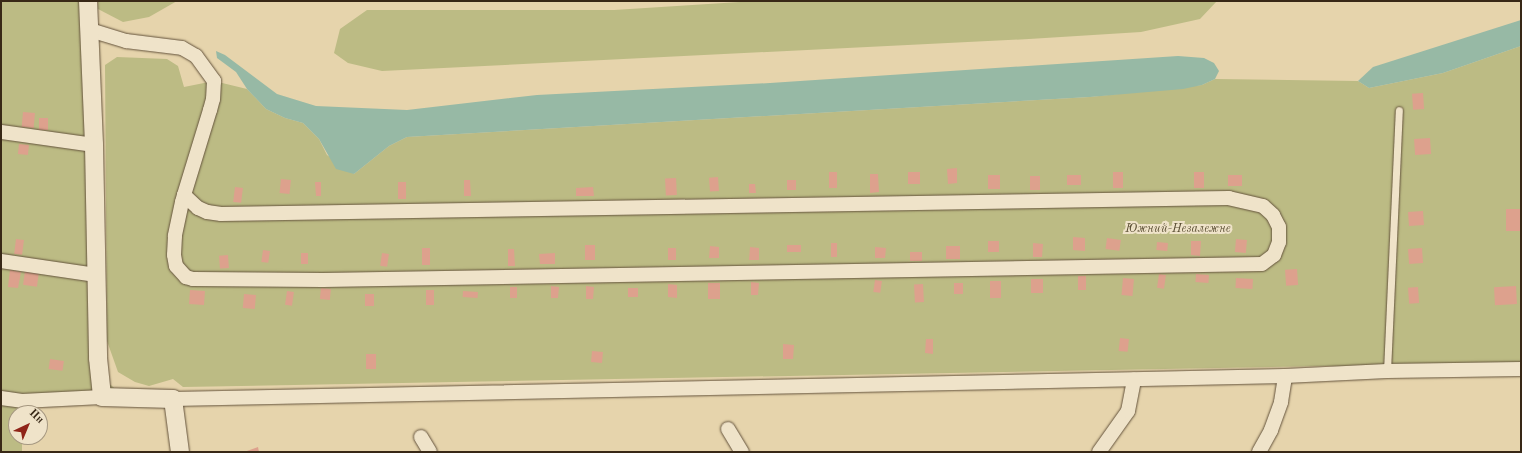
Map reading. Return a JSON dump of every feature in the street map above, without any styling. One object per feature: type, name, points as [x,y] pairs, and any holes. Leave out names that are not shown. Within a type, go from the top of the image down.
[{"type":"street","points":[[88,1],[94,145],[98,358],[102,397]]},
{"type":"street","points":[[90,30],[126,41],[182,48],[196,56],[214,81],[213,99],[184,195],[175,236],[174,255],[176,266],[186,276],[193,279],[323,280],[1262,264],[1274,255],[1278,242],[1279,227],[1273,215],[1263,206],[1229,198],[221,214],[207,212],[198,208],[184,195]]},
{"type":"street","points":[[1,132],[94,145]]},
{"type":"street","points":[[1,261],[96,275]]},
{"type":"street","points":[[1,398],[22,401],[102,397],[173,399],[1134,380],[1285,376],[1387,371],[1521,369]]},
{"type":"street","points":[[1259,452],[1271,430],[1281,402],[1285,376]]},
{"type":"street","points":[[1099,452],[1128,411],[1134,380]]},
{"type":"street","points":[[173,399],[180,452]]},
{"type":"street","points":[[728,429],[742,452]]},
{"type":"street","points":[[421,438],[430,452]]},
{"type":"lane","points":[[1387,371],[1399,110]]},
{"type":"green space","points":[[1,1],[88,1],[106,381],[119,392],[22,401],[22,405],[8,405],[8,445],[22,445],[22,452],[1,452]]},
{"type":"green space","points":[[98,1],[177,1],[149,17],[123,22],[98,9]]},
{"type":"green space","points":[[755,1],[1217,1],[1200,19],[1141,32],[1029,39],[382,71],[348,63],[334,53],[340,29],[367,10],[614,10]]},
{"type":"green space","name":"Южний-Незалежне","points":[[1521,46],[1521,369],[1387,371],[1330,366],[183,387],[173,379],[149,386],[135,382],[118,372],[107,341],[105,65],[117,57],[167,59],[178,66],[184,87],[214,81],[247,89],[266,109],[285,118],[303,123],[319,139],[327,155],[354,174],[389,146],[407,137],[1090,97],[1202,85],[1215,79],[1358,81],[1369,88],[1443,73]]},
{"type":"shaded area","points":[[1521,20],[1521,46],[1443,73],[1369,88],[1358,81],[1373,67]]},
{"type":"shaded area","points":[[216,51],[225,55],[277,94],[316,106],[407,110],[537,95],[770,83],[1178,56],[1204,58],[1214,63],[1219,71],[1215,79],[1202,85],[1183,89],[1090,97],[407,137],[389,146],[354,174],[336,169],[319,139],[303,123],[285,118],[266,109],[247,89],[236,72],[217,58]]},
{"type":"building","points":[[1423,93],[1424,109],[1413,110],[1412,94]]},
{"type":"building","points":[[23,112],[35,113],[34,128],[22,127]]},
{"type":"building","points":[[39,118],[48,118],[48,130],[39,130]]},
{"type":"building","points":[[1430,138],[1431,154],[1415,155],[1414,139]]},
{"type":"building","points":[[19,144],[29,145],[28,155],[18,154]]},
{"type":"building","points":[[957,168],[957,183],[948,184],[947,169]]},
{"type":"building","points":[[829,172],[837,172],[837,188],[829,188]]},
{"type":"building","points":[[908,172],[920,172],[920,184],[908,184]]},
{"type":"building","points":[[1113,172],[1123,172],[1123,188],[1113,188]]},
{"type":"building","points":[[1194,172],[1204,172],[1204,188],[1194,188]]},
{"type":"building","points":[[870,174],[878,174],[879,192],[870,193]]},
{"type":"building","points":[[988,175],[1000,175],[1000,189],[988,189]]},
{"type":"building","points":[[1067,175],[1081,175],[1081,185],[1067,185]]},
{"type":"building","points":[[1228,175],[1242,175],[1242,186],[1228,186]]},
{"type":"building","points":[[1030,176],[1040,176],[1040,190],[1030,190]]},
{"type":"building","points":[[718,177],[719,191],[710,192],[709,178]]},
{"type":"building","points":[[676,178],[677,195],[666,196],[665,179]]},
{"type":"building","points":[[281,179],[291,180],[289,194],[280,193]]},
{"type":"building","points":[[464,180],[470,180],[471,196],[464,196]]},
{"type":"building","points":[[787,180],[796,180],[796,190],[787,190]]},
{"type":"building","points":[[315,182],[321,182],[321,196],[316,196]]},
{"type":"building","points":[[398,182],[406,182],[406,199],[398,199]]},
{"type":"building","points":[[749,184],[755,184],[756,193],[749,193]]},
{"type":"building","points":[[235,187],[243,188],[241,203],[233,202]]},
{"type":"building","points":[[593,187],[594,196],[576,196],[576,188]]},
{"type":"building","points":[[1506,209],[1521,209],[1521,231],[1506,231]]},
{"type":"building","points":[[1423,211],[1424,225],[1409,226],[1408,212]]},
{"type":"building","points":[[1073,237],[1085,238],[1085,251],[1073,250]]},
{"type":"building","points":[[1107,238],[1121,240],[1119,251],[1105,249]]},
{"type":"building","points":[[16,239],[24,240],[22,255],[14,254]]},
{"type":"building","points":[[1236,239],[1247,240],[1246,253],[1235,252]]},
{"type":"building","points":[[988,241],[999,241],[999,252],[988,252]]},
{"type":"building","points":[[1191,241],[1201,241],[1200,256],[1191,255]]},
{"type":"building","points":[[1157,242],[1168,243],[1167,251],[1156,250]]},
{"type":"building","points":[[831,243],[837,243],[837,257],[831,257]]},
{"type":"building","points":[[1033,243],[1043,244],[1042,257],[1033,257]]},
{"type":"building","points":[[585,245],[595,245],[595,260],[585,260]]},
{"type":"building","points":[[787,245],[801,245],[801,252],[787,252]]},
{"type":"building","points":[[710,246],[719,247],[719,258],[709,258]]},
{"type":"building","points":[[946,246],[960,246],[960,259],[946,259]]},
{"type":"building","points":[[750,247],[759,248],[759,260],[749,260]]},
{"type":"building","points":[[875,247],[886,248],[885,258],[875,258]]},
{"type":"building","points":[[422,248],[430,248],[430,265],[422,265]]},
{"type":"building","points":[[668,248],[676,248],[676,260],[668,260]]},
{"type":"building","points":[[1422,248],[1423,263],[1409,264],[1408,249]]},
{"type":"building","points":[[508,249],[514,249],[515,266],[508,266]]},
{"type":"building","points":[[263,250],[270,251],[268,263],[261,262]]},
{"type":"building","points":[[910,252],[922,252],[922,261],[910,261]]},
{"type":"building","points":[[301,253],[308,253],[308,264],[301,264]]},
{"type":"building","points":[[382,253],[389,254],[387,267],[380,266]]},
{"type":"building","points":[[555,253],[555,264],[540,264],[539,254]]},
{"type":"building","points":[[228,255],[229,268],[220,269],[219,256]]},
{"type":"building","points":[[1297,269],[1298,285],[1286,286],[1285,270]]},
{"type":"building","points":[[10,270],[21,272],[18,288],[8,287]]},
{"type":"building","points":[[25,271],[39,273],[37,287],[23,285]]},
{"type":"building","points":[[1159,274],[1166,275],[1164,289],[1157,288]]},
{"type":"building","points":[[1196,274],[1209,275],[1208,283],[1195,282]]},
{"type":"building","points":[[1078,276],[1086,276],[1086,290],[1078,290]]},
{"type":"building","points":[[1123,278],[1134,279],[1132,296],[1122,295]]},
{"type":"building","points":[[1236,278],[1253,279],[1252,289],[1235,288]]},
{"type":"building","points":[[1031,279],[1043,279],[1043,293],[1031,293]]},
{"type":"building","points":[[875,280],[882,281],[880,293],[873,292]]},
{"type":"building","points":[[990,281],[1001,281],[1001,298],[990,298]]},
{"type":"building","points":[[751,282],[759,283],[758,295],[751,295]]},
{"type":"building","points":[[708,283],[720,283],[720,299],[708,299]]},
{"type":"building","points":[[954,283],[963,283],[963,294],[954,294]]},
{"type":"building","points":[[668,284],[677,285],[677,298],[668,297]]},
{"type":"building","points":[[914,284],[923,284],[924,302],[915,302]]},
{"type":"building","points":[[551,286],[559,287],[558,298],[551,298]]},
{"type":"building","points":[[586,286],[594,287],[593,299],[586,299]]},
{"type":"building","points":[[1516,286],[1517,304],[1495,305],[1494,287]]},
{"type":"building","points":[[510,287],[517,287],[517,298],[510,298]]},
{"type":"building","points":[[1418,287],[1419,303],[1409,304],[1408,288]]},
{"type":"building","points":[[321,288],[331,289],[330,300],[320,299]]},
{"type":"building","points":[[628,288],[638,288],[638,297],[628,297]]},
{"type":"building","points":[[190,290],[205,291],[204,305],[189,304]]},
{"type":"building","points":[[426,290],[434,290],[434,305],[426,305]]},
{"type":"building","points":[[287,291],[294,292],[292,306],[285,305]]},
{"type":"building","points":[[463,291],[478,292],[478,298],[463,297]]},
{"type":"building","points":[[244,294],[256,295],[255,309],[243,308]]},
{"type":"building","points":[[365,294],[374,294],[374,306],[365,306]]},
{"type":"building","points":[[1120,338],[1129,339],[1128,352],[1119,351]]},
{"type":"building","points":[[926,339],[933,339],[933,354],[925,353]]},
{"type":"building","points":[[783,344],[794,345],[793,359],[783,359]]},
{"type":"building","points":[[592,351],[603,352],[602,363],[591,362]]},
{"type":"building","points":[[366,354],[376,354],[376,369],[366,369]]},
{"type":"building","points":[[50,359],[64,361],[62,371],[49,369]]},
{"type":"building","points":[[258,447],[259,452],[244,452]]}]
